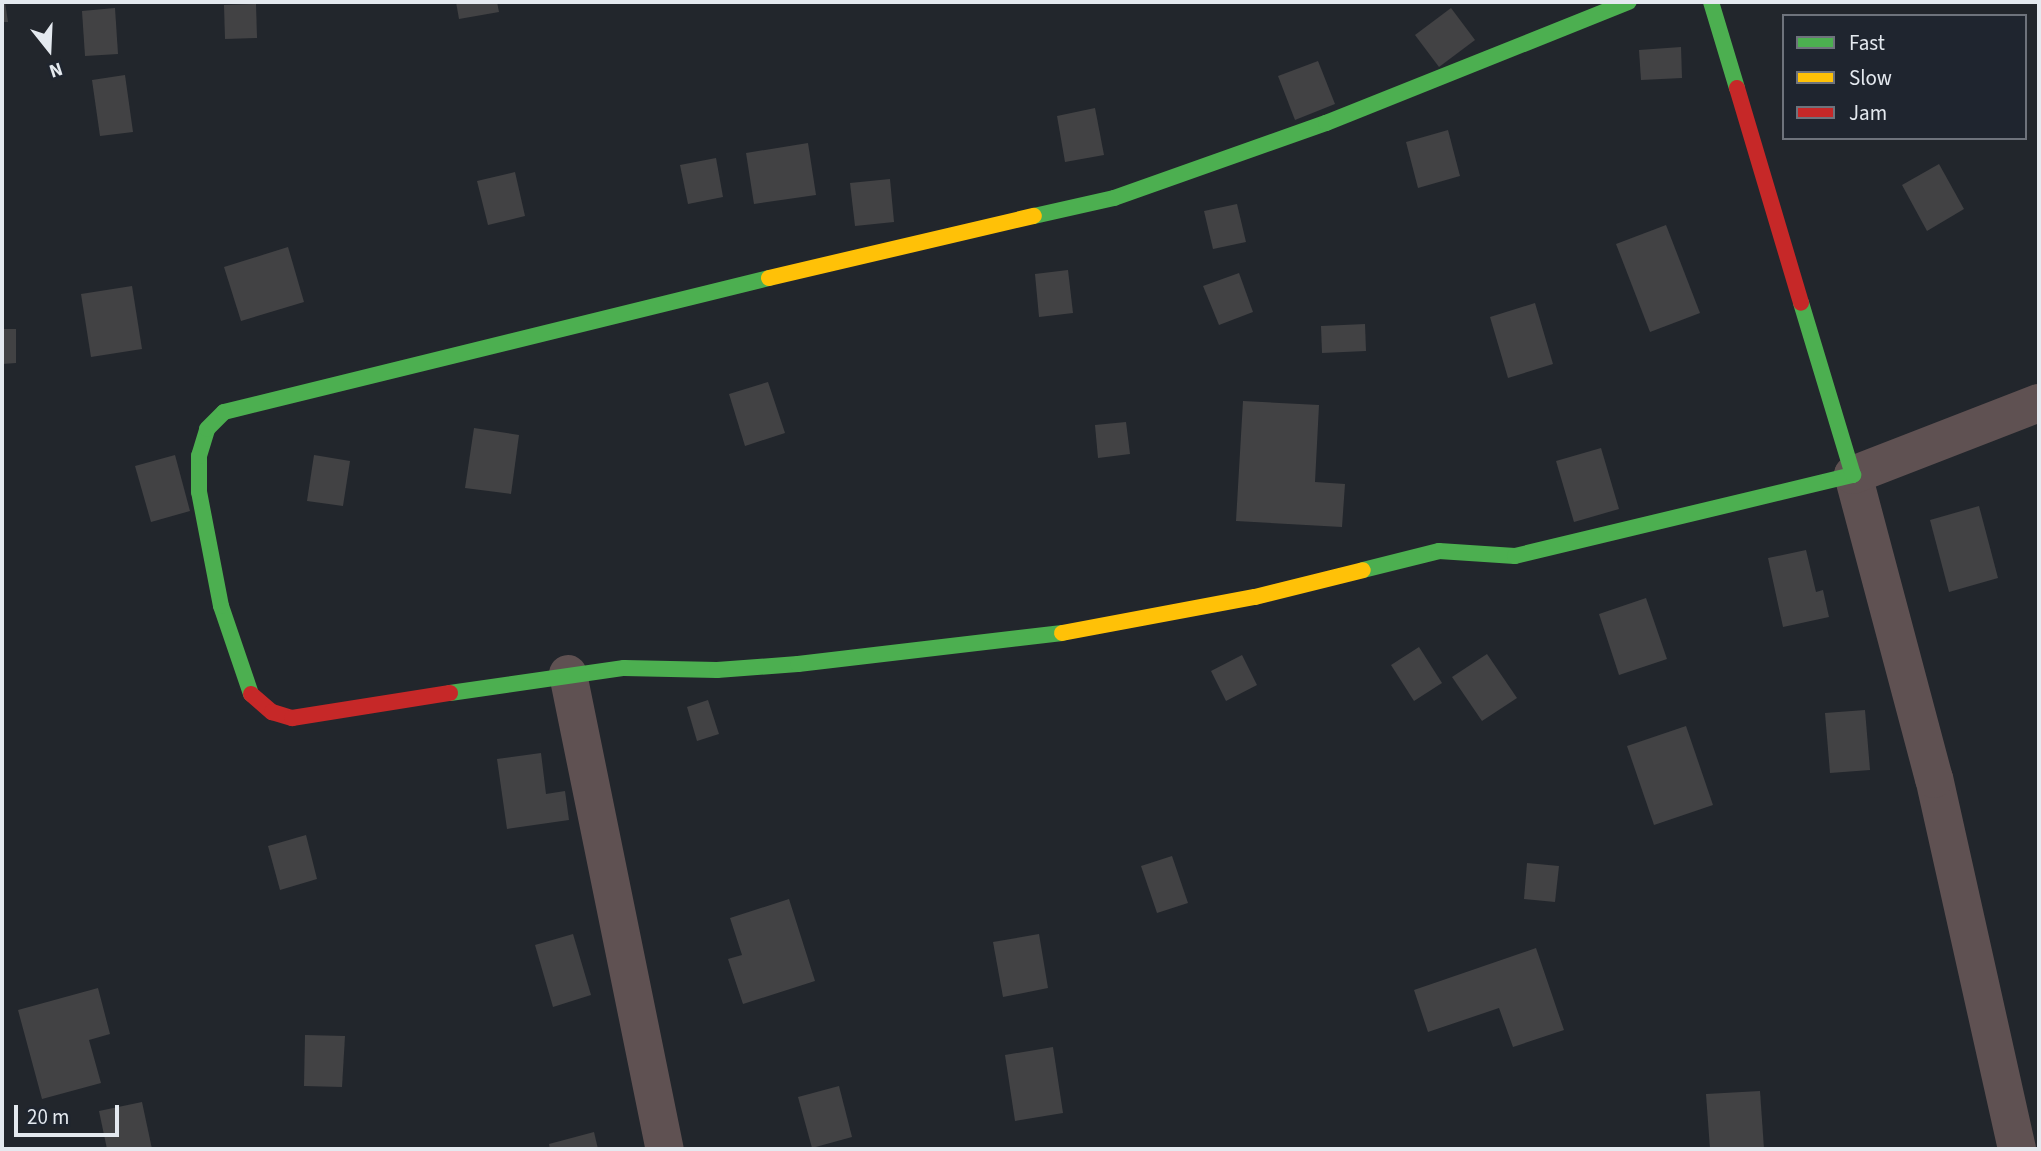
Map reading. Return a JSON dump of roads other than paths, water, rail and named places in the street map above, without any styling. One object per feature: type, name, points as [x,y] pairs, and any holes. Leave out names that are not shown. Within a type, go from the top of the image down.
[{"type":"street","points":[[1629,2],[1326,123],[1114,198],[875,251],[465,356],[250,403],[224,412],[207,429],[199,456],[199,492],[221,606],[249,692],[272,712],[292,718],[568,674],[624,668],[717,670],[798,664],[1073,632],[1255,597],[1439,551],[1515,556],[1853,475],[2039,403]]},
{"type":"street","points":[[1710,2],[1853,475],[1934,779],[2017,1149]]},
{"type":"street","points":[[568,674],[665,1149]]}]
